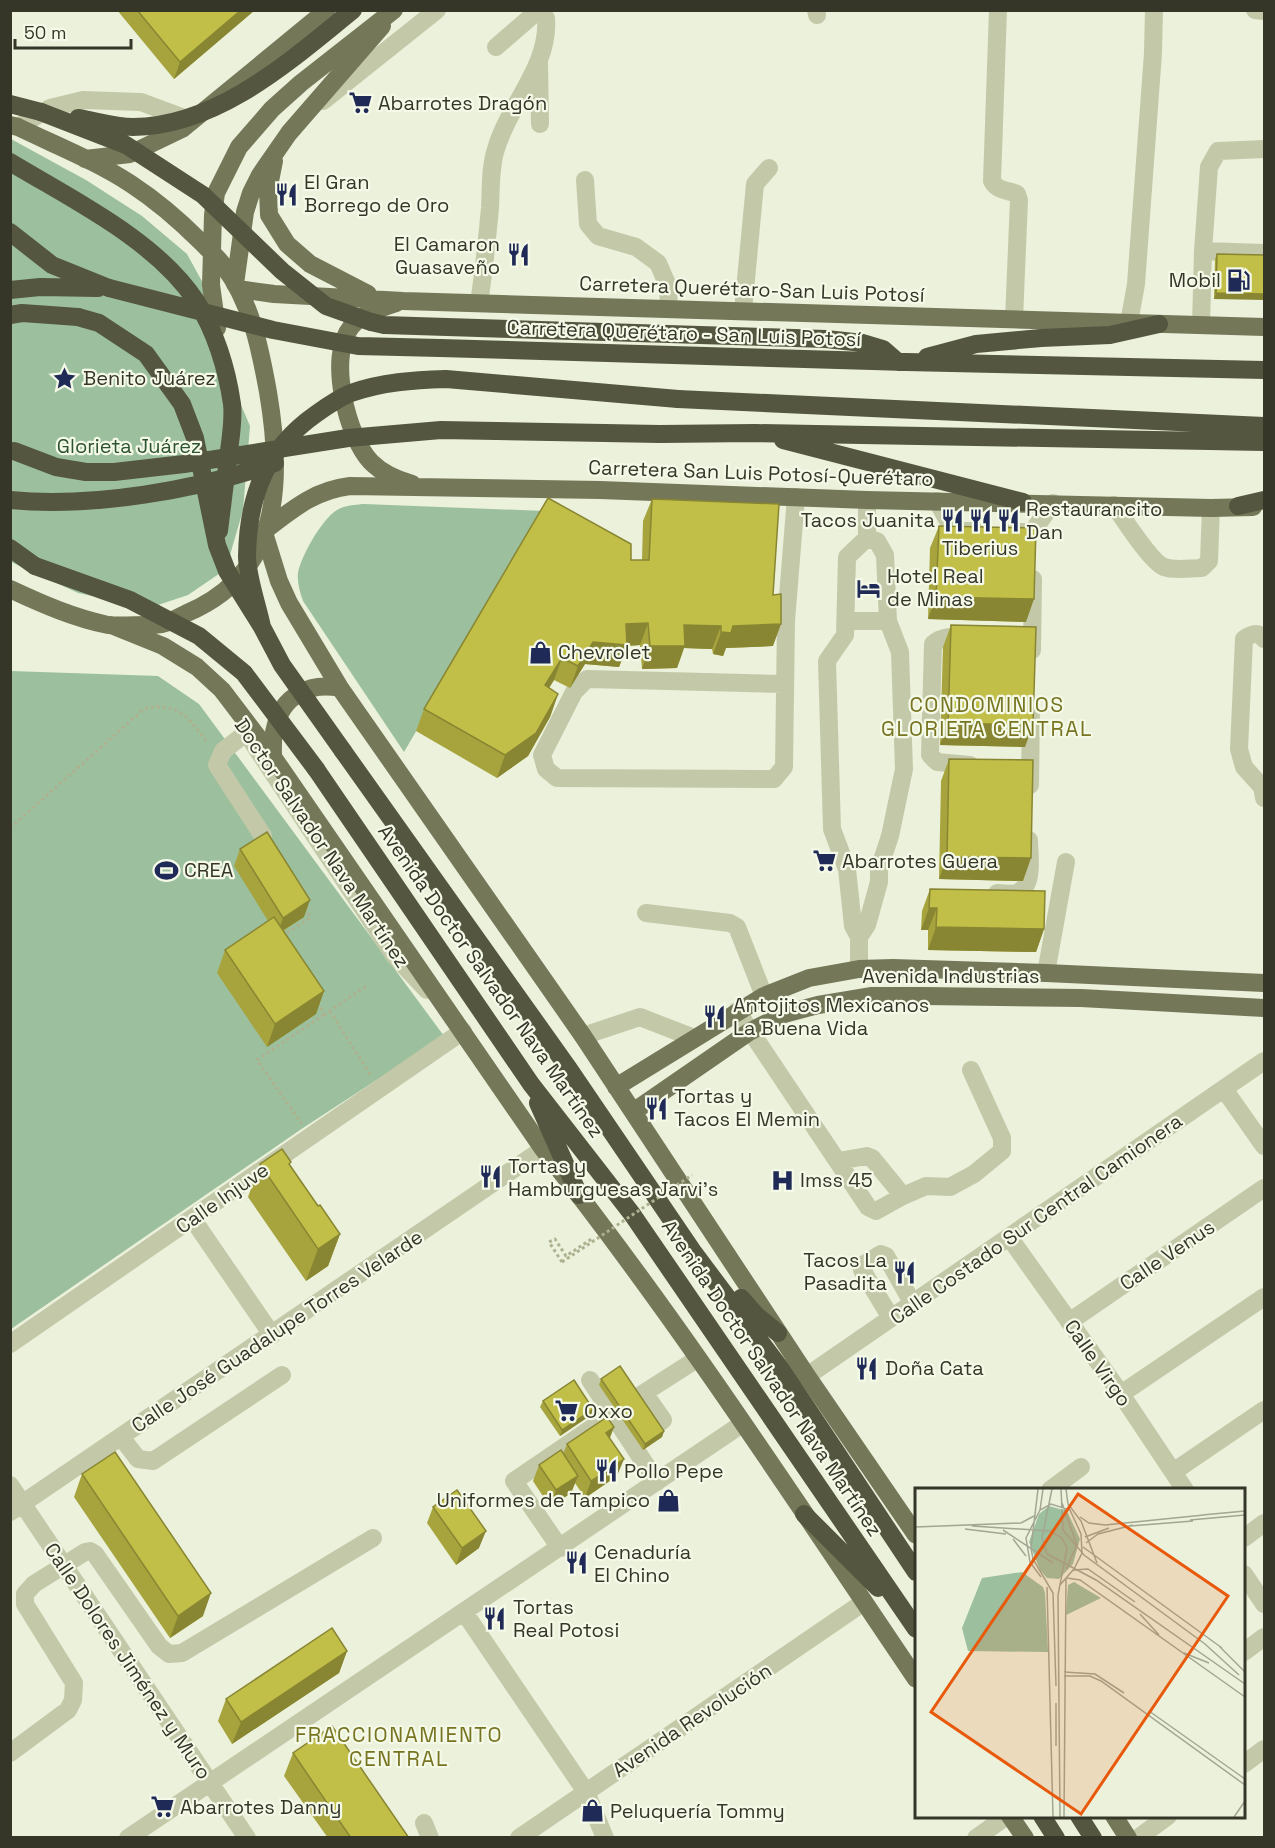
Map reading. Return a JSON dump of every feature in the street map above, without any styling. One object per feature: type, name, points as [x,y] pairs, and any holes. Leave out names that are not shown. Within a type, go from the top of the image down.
[{"type":"highway","points":[[10,104],[41,112],[131,127],[177,123],[221,103],[279,70],[353,10]]},
{"type":"highway","points":[[41,112],[126,145],[203,195],[282,271],[327,306],[371,322],[826,339],[883,349],[902,362],[976,344],[1110,335],[1159,324]]},
{"type":"highway","points":[[10,162],[134,239],[162,261],[196,301],[212,332],[222,360],[232,405],[231,433],[217,545]]},
{"type":"highway","points":[[10,232],[52,265],[109,288]]},
{"type":"highway","points":[[10,290],[40,286],[109,288]]},
{"type":"highway","name":"Carretera Querétaro - San Luis Potosí","points":[[109,288],[273,330],[358,346],[1264,370]]},
{"type":"highway","name":"Avenida Doctor Salvador Nava Martínez","points":[[10,315],[22,313],[78,317],[99,323],[146,354],[182,404],[195,438],[217,545],[228,571],[282,665],[569,1069],[694,1253],[781,1369],[915,1570]]},
{"type":"highway","points":[[262,627],[247,558],[251,510],[272,457],[304,422],[343,397],[377,386],[410,380],[446,379],[678,399],[1264,426]]},
{"type":"highway","points":[[10,448],[56,467],[86,472],[114,472],[184,464],[348,438],[441,429],[1264,442]]},
{"type":"highway","points":[[755,433],[1023,502]]},
{"type":"highway","points":[[10,500],[58,502],[119,497],[181,488],[266,466],[348,438]]},
{"type":"highway","points":[[1238,506],[1264,500]]},
{"type":"highway","points":[[10,548],[35,566]]},
{"type":"highway","points":[[10,560],[35,566]]},
{"type":"highway","name":"Avenida Doctor Salvador Nava Martínez","points":[[35,566],[130,600],[199,636],[244,673],[316,769],[531,1084],[632,1214],[914,1625]]},
{"type":"highway","points":[[531,1084],[542,1114],[579,1195]]},
{"type":"highway","points":[[694,1253],[717,1270],[756,1315],[778,1333]]},
{"type":"highway","points":[[804,1514],[914,1625]]},
{"type":"highway","points":[[1043,1818],[1056,1838]]},
{"type":"highway","points":[[1080,1818],[1094,1838]]},
{"type":"highway","points":[[1091,1818],[1101,1838]]},
{"type":"main road","points":[[85,159],[130,154],[194,122],[327,10]]},
{"type":"main road","points":[[237,286],[244,212],[260,175],[276,151],[394,10]]},
{"type":"main road","points":[[222,360],[211,285],[213,215],[216,193],[239,147],[272,109],[301,83],[394,10]]},
{"type":"main road","points":[[14,124],[130,184],[177,218],[222,264],[237,286],[254,327],[263,365],[272,415],[274,492],[267,532],[254,560],[232,585],[206,606],[161,624],[111,625]]},
{"type":"main road","points":[[276,151],[268,191],[269,215],[287,244],[310,264],[375,298]]},
{"type":"main road","name":"Carretera Querétaro-San Luis Potosí","points":[[237,286],[274,294],[403,301],[1264,327]]},
{"type":"main road","points":[[403,301],[369,312],[352,326],[344,339],[341,356],[342,384],[353,433],[371,462],[400,480],[423,488]]},
{"type":"main road","name":"Carretera San Luis Potosí-Querétaro","points":[[267,532],[310,497],[332,489],[350,486],[600,490],[867,500],[1211,508],[1264,507]]},
{"type":"main road","name":"Avenida Doctor Salvador Nava Martínez","points":[[267,532],[279,581],[289,603],[340,688],[583,1036],[807,1377],[915,1534]]},
{"type":"main road","points":[[10,589],[61,611],[111,625],[164,646],[197,667],[222,690],[269,760],[458,1024],[543,1149],[579,1195],[697,1359],[915,1678]]},
{"type":"main road","points":[[269,760],[274,731],[283,708],[295,696],[309,688],[324,685],[340,688]]},
{"type":"main road","name":"Avenida Industrias","points":[[616,1087],[765,996],[809,978],[860,969],[1046,973],[1264,983]]},
{"type":"main road","points":[[1004,997],[1015,993],[1053,989],[1068,974]]},
{"type":"main road","name":"Avenida Industrias","points":[[633,1112],[749,1032],[784,1014],[819,1005],[872,996],[1080,998],[1264,1008]]},
{"type":"main road","points":[[1010,1818],[1024,1838]]},
{"type":"main road","points":[[1115,1818],[1128,1838]]},
{"type":"street","points":[[307,113],[437,10]]},
{"type":"street","points":[[998,10],[992,181],[1000,189],[1017,194],[1019,200],[1014,319]]},
{"type":"street","points":[[1129,322],[1136,284],[1153,53],[1154,10]]},
{"type":"street","points":[[1255,10],[1264,11]]},
{"type":"street","points":[[479,303],[485,266],[496,149],[518,99],[539,61],[548,35],[546,18],[540,12],[533,15],[496,47]]},
{"type":"street","points":[[539,61],[540,124]]},
{"type":"street","points":[[14,124],[50,108],[83,100],[141,102],[194,122]]},
{"type":"street","points":[[1201,325],[1209,167],[1218,151],[1264,149]]},
{"type":"street","points":[[743,311],[755,184],[770,168]]},
{"type":"street","points":[[585,180],[588,224],[598,236],[636,247],[658,263],[668,286],[669,309]]},
{"type":"street","points":[[1203,251],[1264,253]]},
{"type":"street","points":[[785,684],[587,679],[574,692],[542,755],[546,768],[557,778],[774,779],[784,767],[786,621],[796,497]]},
{"type":"street","points":[[860,969],[859,938],[852,926],[847,869],[832,830],[827,661],[845,636],[847,557],[867,538],[867,500]]},
{"type":"street","points":[[937,501],[947,519],[958,531],[1032,532]]},
{"type":"street","points":[[1032,670],[1032,532],[1053,503]]},
{"type":"street","points":[[1114,505],[1160,565],[1166,568],[1202,568],[1209,561],[1211,508]]},
{"type":"street","points":[[859,938],[867,926],[879,882],[879,868],[890,836],[904,769],[900,652],[888,621],[885,555],[878,541],[867,538]]},
{"type":"street","points":[[846,621],[888,621]]},
{"type":"street","points":[[1264,639],[1257,633],[1244,639],[1239,749],[1244,767],[1264,790]]},
{"type":"street","points":[[983,766],[937,762],[930,755],[933,644],[946,637],[989,637]]},
{"type":"street","points":[[1011,637],[1032,637]]},
{"type":"street","points":[[1030,803],[1024,769],[1031,692]]},
{"type":"street","points":[[249,731],[223,751],[217,765],[263,836]]},
{"type":"street","points":[[982,894],[1016,893],[1024,888],[1029,879],[1029,824]]},
{"type":"street","points":[[1046,973],[1066,862]]},
{"type":"street","points":[[847,869],[879,868]]},
{"type":"street","points":[[646,913],[730,923],[737,927],[765,996]]},
{"type":"street","points":[[737,1011],[749,1032],[872,1210],[876,1211],[926,1186],[950,1187],[974,1174],[1002,1151],[1002,1138],[971,1070]]},
{"type":"street","points":[[583,1036],[640,1017],[694,1038]]},
{"type":"street","name":"Calle Injuve","points":[[10,1344],[192,1218],[458,1024]]},
{"type":"street","name":"Calle Costado Sur Central Camionera","points":[[807,1377],[1264,1061]]},
{"type":"street","points":[[1224,1089],[1264,1146]]},
{"type":"street","name":"Calle José Guadalupe Torres Velarde","points":[[17,1508],[543,1149]]},
{"type":"street","points":[[838,1161],[867,1156],[872,1158],[903,1196]]},
{"type":"street","name":"Calle Venus","points":[[1069,1322],[1264,1188]]},
{"type":"street","points":[[192,1218],[272,1335]]},
{"type":"street","name":"Calle Virgo","points":[[1009,1237],[1121,1394],[1184,1488]]},
{"type":"street","points":[[891,1318],[862,1270],[863,1265],[881,1254],[886,1256],[913,1304]]},
{"type":"street","points":[[1121,1394],[1264,1297]]},
{"type":"street","points":[[655,1426],[663,1420],[640,1395],[697,1359]]},
{"type":"street","points":[[121,1437],[138,1459],[153,1461],[282,1375]]},
{"type":"street","points":[[590,1380],[633,1440],[657,1482]]},
{"type":"street","points":[[1173,1472],[1264,1410]]},
{"type":"street","points":[[560,1548],[514,1481],[614,1412]]},
{"type":"street","points":[[128,1838],[742,1424]]},
{"type":"street","points":[[1053,1488],[1081,1467]]},
{"type":"street","name":"Calle Dolores Jiménez y Muro","points":[[10,1485],[17,1508],[64,1565],[247,1838]]},
{"type":"street","points":[[1245,1537],[1264,1523]]},
{"type":"street","points":[[10,1753],[68,1710],[73,1700],[74,1683],[25,1604],[26,1594],[34,1584],[85,1552],[90,1551],[95,1554],[159,1646],[169,1654],[182,1653],[373,1538]]},
{"type":"street","points":[[1245,1576],[1264,1604]]},
{"type":"street","name":"Avenida Revolución","points":[[519,1838],[864,1602]]},
{"type":"street","points":[[464,1612],[586,1792],[606,1838]]},
{"type":"street","points":[[1245,1651],[1264,1637]]},
{"type":"street","points":[[1245,1763],[1264,1749]]},
{"type":"street","points":[[976,1838],[1006,1818]]},
{"type":"street","points":[[1137,1838],[1165,1818]]},
{"type":"path","points":[[10,828],[144,709],[155,706],[176,708],[187,716],[220,758]]},
{"type":"path","points":[[278,939],[310,918],[305,903]]},
{"type":"path","points":[[311,1118],[302,1124],[257,1060],[366,986]]},
{"type":"path","points":[[311,995],[325,1014]]},
{"type":"path","points":[[330,1011],[372,1077],[363,1082]]},
{"type":"path","points":[[604,1230],[566,1256],[555,1239],[549,1242],[562,1262],[692,1175]]},
{"type":"green space","name":"Glorieta Juárez","points":[[11,139],[86,180],[142,216],[187,254],[221,316],[222,360],[250,426],[243,510],[226,569],[188,595],[149,608],[78,593],[11,562]]},
{"type":"green space","points":[[364,504],[545,511],[404,752],[303,601],[298,584],[298,573],[303,557],[325,521],[340,508]]},
{"type":"green space","name":"CREA","points":[[11,671],[158,676],[199,704],[444,1036],[303,1128],[11,1329]]},
{"type":"building","points":[[137,10],[241,10],[180,62]]},
{"type":"building","name":"Mobil","points":[[1217,254],[1264,255],[1264,294],[1216,293]]},
{"type":"building","name":"Chevrolet","points":[[548,498],[631,544],[631,560],[649,560],[652,499],[779,504],[773,595],[781,594],[781,624],[733,626],[731,633],[721,632],[721,626],[684,625],[685,646],[650,646],[648,623],[626,624],[627,645],[593,642],[578,666],[562,658],[545,685],[558,694],[536,733],[505,755],[424,709]]},
{"type":"building","points":[[939,526],[1036,528],[1034,599],[936,597]]},
{"type":"building","points":[[951,625],[1036,627],[1033,725],[948,723]]},
{"type":"building","points":[[949,759],[1033,760],[1031,858],[947,857]]},
{"type":"building","points":[[267,832],[310,900],[283,918],[240,849]]},
{"type":"building","points":[[930,889],[1045,891],[1044,929],[936,927],[937,908],[929,908]]},
{"type":"building","points":[[274,917],[324,991],[275,1024],[225,950]]},
{"type":"building","points":[[282,1149],[291,1162],[289,1164],[340,1234],[318,1249],[260,1164]]},
{"type":"building","points":[[620,1366],[664,1431],[645,1444],[601,1379]]},
{"type":"building","name":"Oxxo","points":[[574,1380],[593,1409],[562,1430],[543,1401]]},
{"type":"building","points":[[607,1417],[614,1427],[606,1433],[624,1459],[591,1481],[567,1444]]},
{"type":"building","points":[[561,1450],[578,1476],[556,1490],[539,1465]]},
{"type":"building","points":[[115,1452],[211,1593],[178,1616],[82,1474]]},
{"type":"building","points":[[457,1490],[486,1531],[462,1548],[433,1507]]},
{"type":"building","points":[[332,1628],[347,1651],[241,1722],[226,1699]]},
{"type":"building","points":[[332,1726],[409,1838],[351,1838],[293,1753]]},
{"type":"place","name":"Abarrotes Dragón","points":[[360,103]]},
{"type":"place","name":"El Gran Borrego de Oro","points":[[286,194]]},
{"type":"place","name":"El Camaron Guasaveño","points":[[518,255]]},
{"type":"place","name":"Mobil","points":[[1239,280]]},
{"type":"place","name":"Benito Juárez","points":[[65,378]]},
{"type":"place","name":"Tacos Juanita","points":[[953,520]]},
{"type":"place","name":"Tiberius","points":[[980,521]]},
{"type":"place","name":"Restaurancito Dan","points":[[1008,521]]},
{"type":"place","name":"Hotel Real de Minas","points":[[869,588]]},
{"type":"place","name":"Chevrolet","points":[[540,652]]},
{"type":"place","name":"Abarrotes Guera","points":[[824,861]]},
{"type":"place","name":"CREA","points":[[166,870]]},
{"type":"place","name":"Antojitos Mexicanos La Buena Vida","points":[[715,1016]]},
{"type":"place","name":"Tortas y Tacos El Memin","points":[[656,1108]]},
{"type":"place","name":"Tortas y Hamburguesas Jarvi's","points":[[490,1177]]},
{"type":"place","name":"Imss 45","points":[[782,1180]]},
{"type":"place","name":"Tacos La Pasadita","points":[[905,1272]]},
{"type":"place","name":"Doña Cata","points":[[867,1368]]},
{"type":"place","name":"Oxxo","points":[[566,1411]]},
{"type":"place","name":"Pollo Pepe","points":[[606,1471]]},
{"type":"place","name":"Uniformes de Tampico","points":[[668,1500]]},
{"type":"place","name":"Cenaduría El Chino","points":[[576,1563]]},
{"type":"place","name":"Tortas Real Potosi","points":[[495,1619]]},
{"type":"place","name":"Abarrotes Danny","points":[[162,1807]]},
{"type":"place","name":"Peluquería Tommy","points":[[592,1811]]},
{"type":"district","name":"CONDOMINIOS GLORIETA CENTRAL","points":[[987,717]]},
{"type":"district","name":"FRACCIONAMIENTO CENTRAL","points":[[399,1747]]}]
